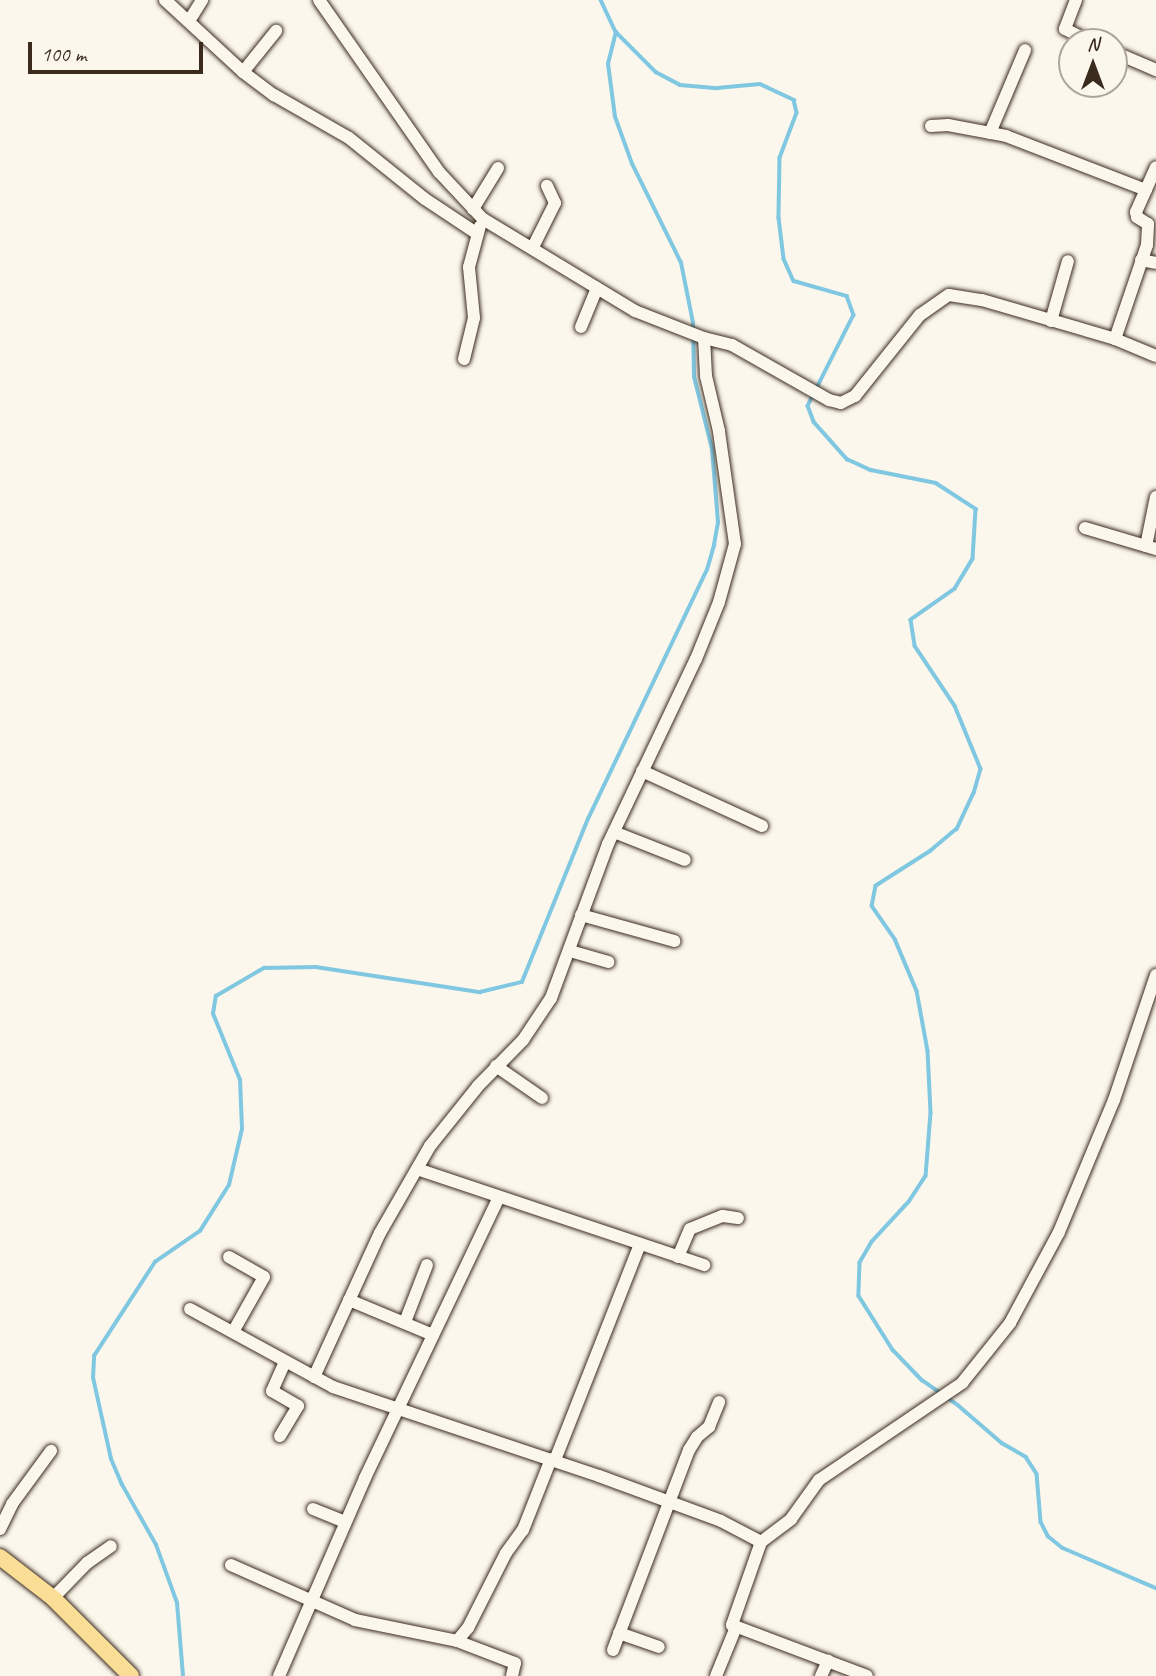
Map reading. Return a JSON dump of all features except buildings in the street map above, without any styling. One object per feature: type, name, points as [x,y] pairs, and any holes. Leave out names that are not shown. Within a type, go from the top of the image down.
[{"type":"main road","points":[[0,1557],[53,1598],[131,1676]]},
{"type":"street","points":[[164,0],[243,72],[274,95],[349,138],[425,199],[476,233]]},
{"type":"street","points":[[189,21],[202,0]]},
{"type":"street","points":[[319,0],[439,172],[483,219],[647,317],[732,345],[829,400],[841,403],[855,396],[920,315],[949,295],[975,298],[1115,339],[1156,356]]},
{"type":"street","points":[[1065,28],[1076,0]]},
{"type":"street","points":[[243,72],[276,31]]},
{"type":"street","points":[[990,132],[1025,50]]},
{"type":"street","points":[[1128,58],[1156,70]]},
{"type":"street","points":[[930,126],[948,125],[990,132],[1064,156],[1146,190]]},
{"type":"street","points":[[1115,339],[1142,260],[1149,227],[1136,212],[1156,167]]},
{"type":"street","points":[[473,209],[498,168]]},
{"type":"street","points":[[533,247],[555,203],[547,186]]},
{"type":"street","points":[[464,359],[473,327],[468,281],[476,233],[483,219]]},
{"type":"street","points":[[1142,260],[1156,263]]},
{"type":"street","points":[[1051,321],[1068,261]]},
{"type":"street","points":[[581,327],[597,288]]},
{"type":"street","points":[[314,1377],[380,1233],[416,1169],[456,1112],[534,1026],[551,998],[614,832],[719,602],[735,544],[719,431],[696,334]]},
{"type":"street","points":[[1084,528],[1151,547],[1156,497]]},
{"type":"street","points":[[642,771],[762,826]]},
{"type":"street","points":[[614,832],[685,860]]},
{"type":"street","points":[[581,915],[674,941]]},
{"type":"street","points":[[570,951],[608,962]]},
{"type":"street","points":[[867,1676],[736,1628],[732,1624],[761,1542],[791,1519],[820,1480],[962,1383],[1010,1323],[1059,1232],[1114,1100],[1156,975]]},
{"type":"street","points":[[496,1066],[542,1098]]},
{"type":"street","points":[[416,1169],[704,1265]]},
{"type":"street","points":[[279,1676],[396,1410],[499,1197]]},
{"type":"street","points":[[678,1256],[691,1229],[723,1216],[738,1218]]},
{"type":"street","points":[[457,1641],[468,1628],[506,1553],[523,1530],[640,1244]]},
{"type":"street","points":[[229,1257],[264,1277],[233,1332]]},
{"type":"street","points":[[405,1322],[427,1265]]},
{"type":"street","points":[[349,1300],[433,1335]]},
{"type":"street","points":[[190,1309],[333,1387],[670,1502],[721,1521],[761,1542]]},
{"type":"street","points":[[279,1436],[298,1406],[272,1391],[285,1362]]},
{"type":"street","points":[[613,1650],[689,1450],[697,1437],[709,1427],[719,1402]]},
{"type":"street","points":[[0,1529],[12,1504],[51,1451]]},
{"type":"street","points":[[313,1509],[345,1522]]},
{"type":"street","points":[[53,1598],[87,1563],[111,1546]]},
{"type":"street","points":[[231,1565],[355,1620],[457,1641],[515,1663],[512,1676]]},
{"type":"street","points":[[716,1676],[736,1628]]},
{"type":"street","points":[[619,1633],[660,1647]]},
{"type":"street","points":[[821,1676],[828,1661]]},
{"type":"waterway","points":[[601,0],[616,32],[656,72],[680,85],[717,88],[760,84],[794,100],[797,113],[780,158],[779,218],[784,259],[794,281],[847,296],[854,315],[808,406],[814,422],[847,459],[871,470],[936,483],[976,509],[973,559],[955,589],[911,620],[915,646],[955,706],[981,769],[974,793],[957,829],[931,851],[876,886],[872,906],[895,939],[917,991],[928,1051],[931,1113],[926,1176],[909,1202],[872,1242],[860,1263],[859,1296],[893,1350],[922,1380],[958,1405],[1002,1443],[1026,1457],[1037,1474],[1041,1522],[1048,1536],[1063,1548],[1156,1588]]},
{"type":"waterway","points":[[183,1676],[177,1603],[156,1545],[122,1485],[111,1459],[93,1378],[94,1356],[155,1262],[200,1231],[229,1185],[242,1129],[240,1080],[213,1014],[216,996],[264,968],[316,967],[480,992],[522,982],[588,819],[707,570],[714,545],[718,523],[712,449],[694,377],[693,323],[681,263],[632,164],[615,117],[608,64],[616,32]]}]
